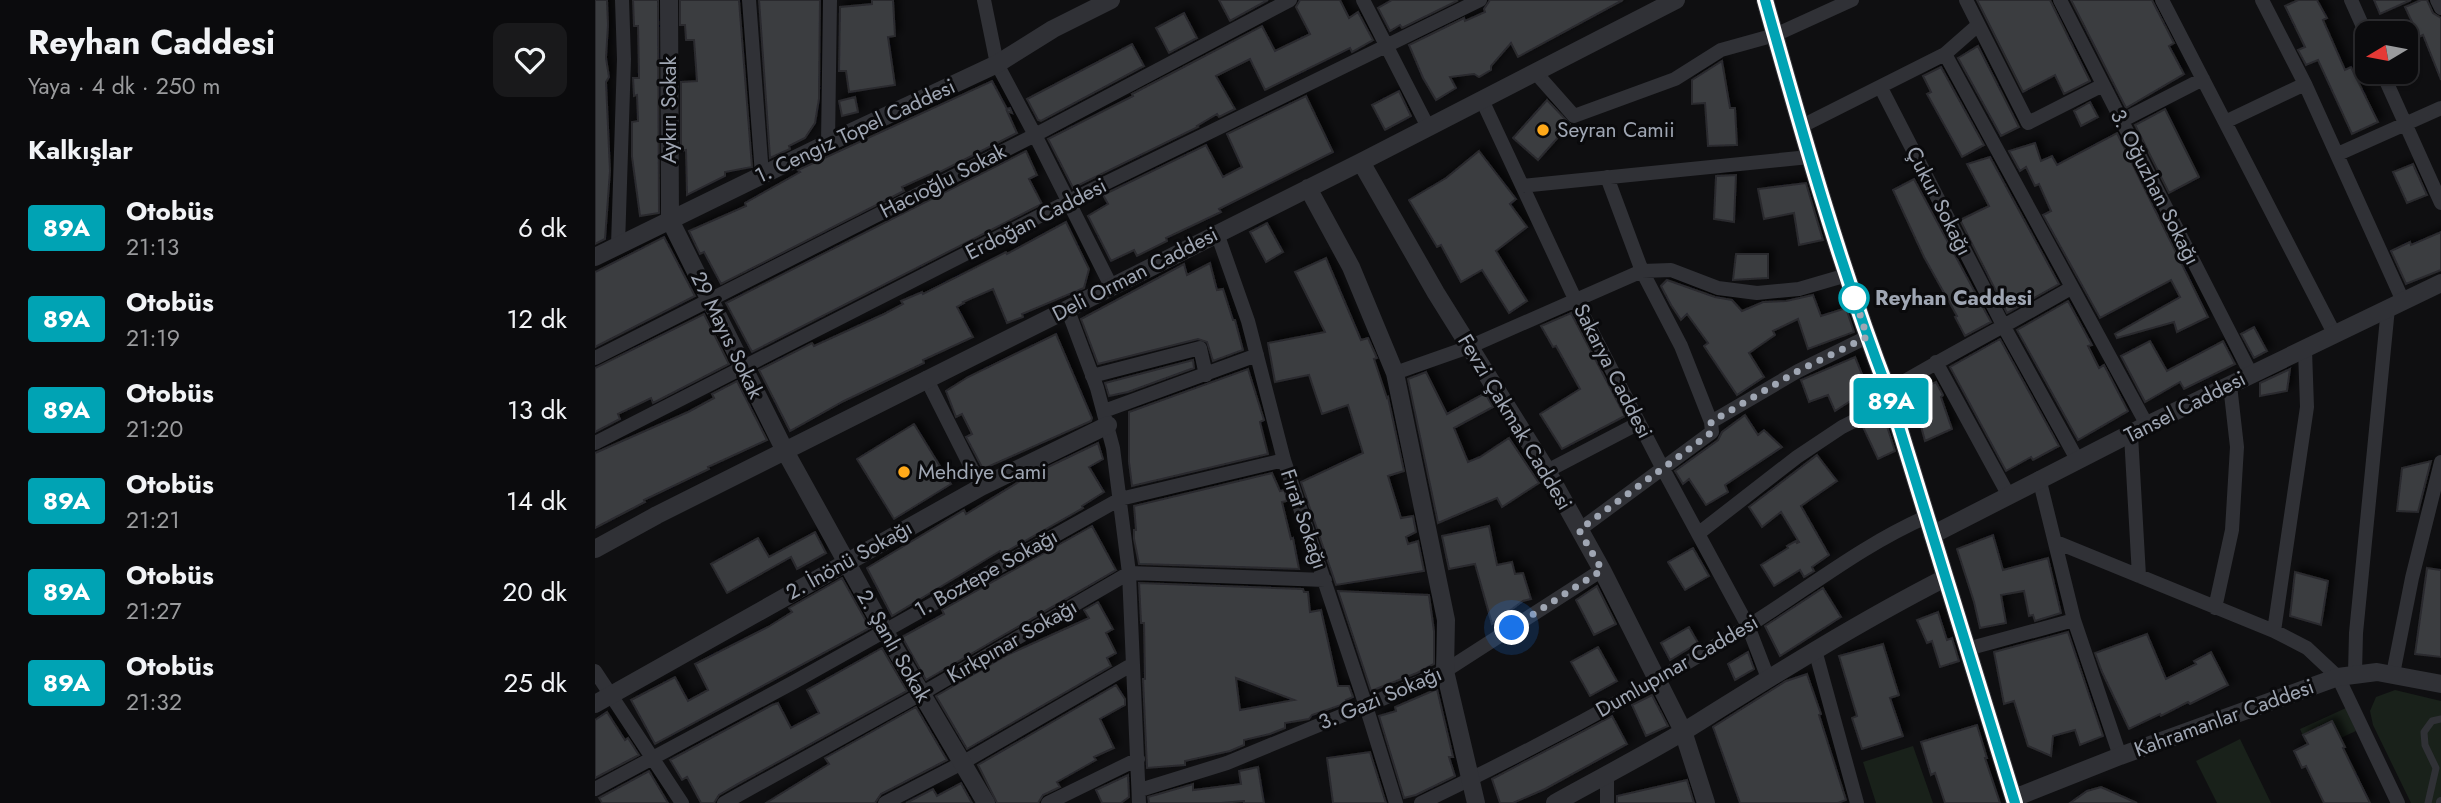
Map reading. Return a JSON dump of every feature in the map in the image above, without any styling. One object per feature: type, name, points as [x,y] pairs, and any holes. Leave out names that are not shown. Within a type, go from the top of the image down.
[{"type":"street","points":[[618,245],[624,59],[622,0]]},
{"type":"street","name":"Aykırı Sokak","points":[[669,0],[670,220]]},
{"type":"street","points":[[749,0],[762,175]]},
{"type":"street","points":[[828,143],[831,0]]},
{"type":"street","points":[[984,0],[997,64],[1111,286]]},
{"type":"street","name":"Hacıoğlu Sokak","points":[[595,358],[1035,135],[1290,0]]},
{"type":"street","points":[[1363,0],[1428,127]]},
{"type":"street","name":"Erdoğan Caddesi","points":[[595,443],[1069,201],[1480,0]]},
{"type":"street","points":[[1765,0],[1809,157],[1867,337],[1890,397],[2014,801]]},
{"type":"street","points":[[1535,72],[1574,116],[1675,79],[1721,50],[1775,35],[1852,0]]},
{"type":"street","points":[[1965,0],[2028,123],[2103,85]]},
{"type":"street","name":"3. Oğuzhan Sokağı","points":[[2060,0],[2251,374]]},
{"type":"street","points":[[2162,0],[2335,335]]},
{"type":"street","points":[[2262,0],[2338,153],[2395,304],[2356,632],[2346,675]]},
{"type":"street","points":[[2351,0],[2360,21]]},
{"type":"street","points":[[2437,0],[2441,8]]},
{"type":"street","name":"1. Cengiz Topel Caddesi","points":[[595,257],[997,64],[1105,1]]},
{"type":"street","name":"Deli Orman Caddesi","points":[[595,549],[926,378],[1361,162],[1669,1]]},
{"type":"street","points":[[1800,127],[1945,54],[1979,24]]},
{"type":"street","points":[[1945,54],[2147,425]]},
{"type":"street","points":[[2121,121],[2203,79]]},
{"type":"street","points":[[2225,122],[2305,84]]},
{"type":"street","points":[[2387,84],[2441,203]]},
{"type":"street","name":"Çukur Sokağı","points":[[1881,88],[2004,327],[2078,461]]},
{"type":"street","name":"Sakarya Caddesi","points":[[1482,100],[1575,299],[1748,626],[1768,678]]},
{"type":"street","points":[[2338,153],[2441,108]]},
{"type":"street","points":[[1522,186],[1809,157]]},
{"type":"street","name":"Fevzi Çakmak Caddesi","points":[[1361,162],[1469,347],[1547,471],[1602,570],[1683,731],[1706,803]]},
{"type":"street","points":[[1579,530],[1712,432],[1711,422],[1681,346],[1643,271],[1607,177]]},
{"type":"street","points":[[1308,188],[1351,267],[1395,373],[1446,620],[1445,671],[1476,803]]},
{"type":"street","name":"29 Mayıs Sokak","points":[[670,220],[785,450]]},
{"type":"street","name":"Fırat Sokağı","points":[[1217,233],[1248,321],[1284,460],[1396,803]]},
{"type":"street","points":[[1395,373],[1469,347],[1643,271],[1671,270],[1718,288],[1756,293],[1800,289],[1847,275]]},
{"type":"street","name":"Tansel Caddesi","points":[[1932,535],[2010,496],[2039,478],[2441,283]]},
{"type":"street","points":[[1699,533],[1819,442],[1890,397],[1936,362],[2071,288]]},
{"type":"street","points":[[1067,308],[1106,418],[1113,449],[1129,573],[1139,797]]},
{"type":"street","points":[[1711,422],[1798,371],[1867,337]]},
{"type":"street","points":[[1092,376],[1200,348],[1206,375]]},
{"type":"street","points":[[2274,631],[2307,407],[2305,349]]},
{"type":"street","points":[[1106,418],[1258,355]]},
{"type":"street","points":[[1936,362],[2010,496]]},
{"type":"street","points":[[926,378],[981,487]]},
{"type":"street","points":[[2215,608],[2232,530],[2237,447],[2231,385]]},
{"type":"street","name":"2. İnönü Sokağı","points":[[603,700],[1106,418]]},
{"type":"street","points":[[1547,471],[1639,423]]},
{"type":"street","points":[[2131,435],[2139,576]]},
{"type":"street","name":"2. Şanlı Sokak","points":[[785,450],[884,630],[986,803]]},
{"type":"street","name":"1. Boztepe Sokağı","points":[[595,789],[794,682],[1120,499],[1284,460]]},
{"type":"street","points":[[2393,674],[2412,578],[2441,462]]},
{"type":"street","points":[[2039,478],[2074,620],[2120,756]]},
{"type":"street","name":"Dumlupınar Caddesi","points":[[1422,803],[1659,680],[1748,626],[1840,563],[1899,529],[1926,517]]},
{"type":"street","points":[[2056,542],[2274,631],[2307,648],[2346,675],[2398,803]]},
{"type":"street","name":"3. Gazi Sokağı","points":[[1139,797],[1366,706],[1445,671],[1602,570]]},
{"type":"street","points":[[1129,573],[1325,580]]},
{"type":"street","name":"Kırkpınar Sokağı","points":[[724,803],[921,694],[1129,573]]},
{"type":"street","points":[[1555,803],[1683,731],[1879,612],[1945,578]]},
{"type":"street","points":[[1967,649],[2074,620]]},
{"type":"street","points":[[1815,650],[1857,803]]},
{"type":"street","points":[[885,803],[962,763],[1133,664]]},
{"type":"street","points":[[595,671],[603,700],[652,759],[682,803]]},
{"type":"street","name":"Kahramanlar Caddesi","points":[[2014,801],[2120,756],[2346,675],[2393,674],[2441,684]]},
{"type":"street","points":[[1048,803],[1138,759]]},
{"type":"street","points":[[1607,774],[1607,803]]},
{"type":"lane","points":[[2428,803],[2436,768],[2425,745],[2424,732],[2432,721],[2441,719]]},
{"type":"shaded area","points":[[2395,690],[2441,701],[2441,803],[2411,803],[2373,725],[2370,711],[2376,697]]},
{"type":"shaded area","points":[[2346,708],[2356,731],[2310,752],[2300,729]]},
{"type":"shaded area","points":[[2240,739],[2271,803],[2217,803],[2196,761]]},
{"type":"shaded area","points":[[1913,746],[1933,803],[1876,803],[1863,762]]},
{"type":"building","points":[[595,0],[607,0],[606,58],[609,77],[606,82],[610,171],[605,239],[595,244]]},
{"type":"building","points":[[633,0],[658,0],[659,213],[640,216],[632,157],[632,122],[638,121],[633,78],[639,78],[638,26],[634,26]]},
{"type":"building","points":[[680,0],[739,0],[752,167],[725,172],[725,176],[687,195],[686,150],[681,151],[681,82],[697,81],[694,40],[686,40],[685,25],[680,25]]},
{"type":"building","points":[[759,0],[820,0],[819,99],[815,123],[805,138],[789,146],[790,149],[770,158]]},
{"type":"building","points":[[872,0],[893,0],[895,36],[888,37],[895,85],[849,92],[846,71],[839,71],[840,7],[872,4]]},
{"type":"building","points":[[1219,0],[1268,0],[1230,21]]},
{"type":"building","points":[[1300,0],[1340,0],[1349,18],[1358,12],[1373,40],[1352,52],[1350,48],[1265,90],[1250,59],[1216,76],[1235,109],[1219,117],[1217,114],[1198,127],[1073,188],[1048,139],[1262,26],[1275,51],[1310,34],[1296,7]]},
{"type":"building","points":[[1392,0],[1457,1],[1402,28],[1400,25],[1390,31],[1378,8]]},
{"type":"building","points":[[1490,0],[1623,0],[1518,57],[1511,43],[1491,66],[1491,70],[1479,77],[1474,74],[1450,77],[1456,88],[1436,100],[1409,45],[1464,18],[1465,21],[1485,12]]},
{"type":"building","points":[[1977,0],[2050,0],[2090,81],[2064,94],[2055,75],[2023,92]]},
{"type":"building","points":[[2071,0],[2152,0],[2174,43],[2169,46],[2184,74],[2126,108]]},
{"type":"building","points":[[2298,0],[2317,0],[2327,18],[2323,20],[2345,70],[2351,67],[2355,84],[2359,84],[2378,122],[2352,134],[2318,60],[2306,65],[2298,50],[2305,47],[2285,6]]},
{"type":"building","points":[[2374,0],[2411,0],[2380,14]]},
{"type":"building","points":[[2427,0],[2433,13],[2441,18],[2441,80],[2423,35],[2419,37],[2419,21],[2412,21],[2405,7]]},
{"type":"building","points":[[1184,13],[1197,38],[1169,53],[1156,28]]},
{"type":"building","points":[[1132,44],[1144,66],[1041,121],[1038,120],[1027,99]]},
{"type":"building","points":[[1978,46],[2019,127],[2001,136],[1958,58]]},
{"type":"building","points":[[1722,61],[1730,108],[1735,108],[1737,145],[1708,146],[1705,103],[1692,104],[1692,80]]},
{"type":"building","points":[[1941,67],[1984,145],[1962,157],[1927,94],[1931,92],[1923,76]]},
{"type":"building","points":[[992,81],[1007,109],[1010,108],[1012,113],[1007,111],[1017,133],[936,174],[935,172],[902,187],[904,191],[721,284],[704,252],[700,254],[689,231],[746,206],[745,203],[800,172],[798,170]]},
{"type":"building","points":[[1399,91],[1411,116],[1385,130],[1372,105]]},
{"type":"building","points":[[1306,96],[1333,152],[1219,209],[1221,212],[1166,238],[1167,241],[1137,256],[1134,250],[1111,261],[1088,216],[1108,204],[1103,195],[1206,145],[1223,177],[1242,167],[1227,134]]},
{"type":"building","points":[[855,97],[858,112],[842,116],[839,101]]},
{"type":"building","name":"Seyran Camii","points":[[1547,100],[1570,124],[1538,160],[1513,138]]},
{"type":"building","points":[[2090,102],[2098,117],[2081,126],[2074,111]]},
{"type":"building","points":[[2165,109],[2199,177],[2169,193],[2135,125]]},
{"type":"building","points":[[2117,133],[2208,317],[2177,332],[2174,322],[2117,338],[2115,334],[2180,297],[2171,280],[2100,318],[2043,215],[2051,211],[2039,184],[2035,186],[2026,167],[2020,171],[2009,151],[2035,143],[2041,161],[2052,156],[2057,165]]},
{"type":"building","points":[[1026,151],[1037,175],[1029,179],[1042,204],[752,352],[726,303]]},
{"type":"building","points":[[1479,151],[1516,199],[1510,204],[1527,227],[1496,251],[1527,301],[1509,313],[1482,270],[1461,282],[1441,245],[1437,247],[1409,200],[1446,178]]},
{"type":"building","points":[[1990,157],[2059,284],[2007,313],[1960,220],[1989,206],[1967,164]]},
{"type":"building","points":[[2413,164],[2427,195],[2407,203],[2393,172]]},
{"type":"building","points":[[1736,175],[1734,222],[1714,219],[1716,176]]},
{"type":"building","points":[[1914,179],[1991,322],[1965,336],[1893,190]]},
{"type":"building","points":[[1806,183],[1823,240],[1799,245],[1794,213],[1764,219],[1758,189]]},
{"type":"building","points":[[1066,222],[1089,269],[1084,288],[1007,323],[993,289],[963,302],[957,307],[973,337],[923,360],[924,363],[844,401],[790,431],[759,370],[812,343],[814,346],[884,314],[903,304],[901,301],[922,292],[923,294],[1006,252],[1007,254]]},
{"type":"building","points":[[1267,223],[1283,252],[1266,262],[1250,232]]},
{"type":"building","points":[[2441,232],[2441,270],[2406,284],[2391,251]]},
{"type":"building","points":[[664,237],[695,296],[595,347],[595,272]]},
{"type":"building","points":[[1736,254],[1768,254],[1768,278],[1733,280]]},
{"type":"building","points":[[1326,258],[1361,340],[1368,338],[1377,358],[1374,359],[1388,397],[1404,471],[1388,476],[1401,518],[1413,516],[1416,532],[1406,537],[1408,544],[1418,541],[1424,571],[1336,585],[1301,482],[1363,453],[1348,405],[1322,414],[1309,375],[1275,382],[1268,343],[1325,332],[1295,272]]},
{"type":"building","points":[[1210,263],[1217,290],[1223,289],[1235,320],[1243,350],[1213,361],[1207,342],[1198,339],[1098,364],[1081,319],[1184,264],[1187,275]]},
{"type":"building","points":[[1667,280],[1715,297],[1732,300],[1742,311],[1763,302],[1786,301],[1813,295],[1821,316],[1846,308],[1854,332],[1808,349],[1798,319],[1773,331],[1775,335],[1749,353],[1764,377],[1737,395],[1704,346],[1708,343],[1687,314],[1681,320],[1671,305],[1661,286]]},
{"type":"building","points":[[2068,301],[2092,345],[2088,346],[2099,368],[2104,365],[2128,411],[2078,440],[2017,330]]},
{"type":"building","points":[[1571,313],[1625,416],[1562,449],[1540,414],[1580,389],[1556,346],[1553,347],[1541,326]]},
{"type":"building","points":[[704,314],[729,364],[653,403],[651,398],[618,414],[620,419],[595,432],[595,368]]},
{"type":"building","points":[[2254,327],[2267,351],[2254,358],[2241,334]]},
{"type":"building","points":[[1056,334],[1091,421],[983,469],[966,437],[972,434],[962,414],[956,417],[946,391],[968,377]]},
{"type":"building","points":[[2000,339],[2059,446],[2006,471],[1950,367]]},
{"type":"building","points":[[2150,341],[2167,371],[2223,341],[2235,364],[2184,389],[2180,382],[2145,402],[2121,356]]},
{"type":"building","points":[[1855,357],[1873,401],[1858,408],[1852,400],[1835,411],[1828,395],[1809,402],[1801,380]]},
{"type":"building","points":[[1193,360],[1194,368],[1128,392],[1109,396],[1105,383]]},
{"type":"building","points":[[1248,369],[1264,420],[1260,422],[1268,454],[1132,486],[1129,412]]},
{"type":"building","points":[[2290,369],[2287,391],[2260,396],[2260,383]]},
{"type":"building","points":[[1426,372],[1447,414],[1485,393],[1493,407],[1454,428],[1468,462],[1509,438],[1539,483],[1502,507],[1497,498],[1438,523],[1408,379]]},
{"type":"building","points":[[737,381],[767,440],[708,467],[709,469],[644,500],[645,502],[595,528],[595,453],[688,412],[714,398],[712,394]]},
{"type":"building","points":[[1936,382],[1943,395],[1941,397],[1952,429],[1925,441],[1912,393]]},
{"type":"building","points":[[1745,415],[1758,435],[1764,430],[1782,447],[1725,485],[1728,492],[1706,505],[1689,479],[1683,484],[1675,471],[1718,440],[1722,432]]},
{"type":"building","points":[[1884,417],[1895,451],[1878,459],[1863,427]]},
{"type":"building","name":"Mehdiye Cami","points":[[914,424],[951,484],[894,519],[857,459]]},
{"type":"building","points":[[1098,443],[1103,459],[1089,467],[1104,492],[1082,506],[1083,508],[1002,554],[1000,551],[892,616],[867,568],[964,510],[966,514],[1025,478]]},
{"type":"building","points":[[1817,455],[1837,481],[1801,506],[1829,555],[1812,567],[1814,571],[1804,577],[1800,570],[1774,586],[1761,565],[1788,548],[1787,546],[1799,542],[1781,512],[1762,527],[1749,507]]},
{"type":"building","points":[[2431,461],[2418,512],[2397,511],[2402,468]]},
{"type":"building","points":[[1272,473],[1280,491],[1284,490],[1286,495],[1287,501],[1282,502],[1299,569],[1139,564],[1134,539],[1134,506]]},
{"type":"building","points":[[1092,526],[1116,570],[926,680],[902,637],[944,614],[942,610]]},
{"type":"building","points":[[1489,526],[1497,565],[1512,562],[1515,574],[1523,573],[1531,599],[1523,601],[1492,624],[1475,564],[1449,569],[1442,536]]},
{"type":"building","points":[[815,532],[826,553],[797,569],[791,557],[727,593],[711,564],[758,538],[769,557]]},
{"type":"building","points":[[1993,535],[2003,570],[2048,558],[2061,613],[2035,621],[2033,615],[2029,616],[2024,591],[2001,595],[2006,623],[1980,628],[1957,549]]},
{"type":"building","points":[[1693,548],[1709,576],[1685,590],[1668,562]]},
{"type":"building","points":[[2427,568],[2441,570],[2441,657],[2415,654]]},
{"type":"building","points":[[2295,572],[2328,581],[2321,625],[2290,616]]},
{"type":"building","points":[[842,578],[870,628],[655,744],[631,700],[675,677],[688,701],[708,690],[695,664],[768,627],[792,612],[789,608]]},
{"type":"building","points":[[1139,583],[1303,589],[1308,592],[1310,612],[1321,610],[1338,686],[1349,686],[1353,697],[1346,700],[1347,703],[1312,715],[1309,719],[1285,723],[1285,728],[1244,740],[1244,745],[1230,751],[1185,761],[1185,765],[1147,768],[1143,679],[1144,623],[1141,623]],"holes":[[[1236,678],[1294,700],[1240,710]]]},
{"type":"building","points":[[1597,586],[1616,624],[1594,635],[1576,600]]},
{"type":"building","points":[[1823,588],[1841,617],[1780,656],[1765,626]]},
{"type":"building","points":[[1338,591],[1429,595],[1434,631],[1434,664],[1371,691]]},
{"type":"building","points":[[1098,602],[1113,629],[1106,633],[1116,653],[1107,658],[1111,666],[967,749],[936,696],[1007,655],[1089,618],[1084,610]]},
{"type":"building","points":[[1938,612],[1947,640],[1952,638],[1959,661],[1940,667],[1932,641],[1927,643],[1917,620]]},
{"type":"building","points":[[1689,627],[1698,643],[1670,660],[1661,643]]},
{"type":"building","points":[[2068,632],[2103,736],[2080,745],[2075,730],[2053,736],[2051,756],[2028,746],[2014,701],[2004,704],[1994,652]]},
{"type":"building","points":[[2147,634],[2166,679],[2196,664],[2194,661],[2211,652],[2228,685],[2129,729],[2095,653]]},
{"type":"building","points":[[1883,644],[1899,695],[1890,698],[1903,736],[1862,749],[1852,718],[1857,716],[1839,656]]},
{"type":"building","points":[[1598,647],[1617,681],[1590,696],[1571,662]]},
{"type":"building","points":[[882,648],[907,691],[719,795],[714,803],[701,803],[687,777],[682,780],[670,760],[778,703],[791,728],[819,713],[807,690]]},
{"type":"building","points":[[1748,652],[1754,669],[1735,680],[1728,664]]},
{"type":"building","points":[[1807,674],[1846,800],[1838,803],[1740,803],[1713,727],[1786,681]]},
{"type":"building","points":[[1116,685],[1125,699],[1125,705],[1100,719],[1114,748],[1094,757],[1096,760],[1057,782],[1060,787],[1043,795],[1038,803],[997,803],[978,765]]},
{"type":"building","points":[[1437,689],[1455,776],[1404,798],[1379,716],[1396,711],[1395,707]]},
{"type":"building","points":[[1652,695],[1668,726],[1646,736],[1632,705]]},
{"type":"building","points":[[916,707],[947,760],[881,794],[875,803],[766,803],[829,764],[825,758]]},
{"type":"building","points":[[607,712],[625,740],[628,738],[639,755],[595,778],[595,720]]},
{"type":"building","points":[[1612,716],[1627,744],[1545,789],[1513,803],[1500,803],[1492,779]]},
{"type":"building","points":[[2332,721],[2370,803],[2324,803],[2306,766],[2302,768],[2294,751],[2308,744],[2303,735]]},
{"type":"building","points":[[1977,725],[2000,803],[1945,803],[1935,773],[1931,775],[1921,742]]},
{"type":"building","points":[[1370,752],[1386,803],[1333,803],[1327,758]]},
{"type":"building","points":[[1258,767],[1264,803],[1149,803],[1148,797],[1193,784],[1193,790],[1241,784],[1239,771]]},
{"type":"building","points":[[649,771],[668,803],[602,803],[599,798]]},
{"type":"building","points":[[1128,775],[1129,797],[1121,803],[1102,803],[1096,790]]},
{"type":"building","points":[[1687,780],[1694,803],[1617,803],[1617,796]]},
{"type":"building","points":[[961,783],[972,803],[906,803],[933,789],[937,796]]},
{"type":"building","points":[[2101,787],[2137,803],[2070,803],[2087,791]]},
{"type":"bus line","name":"89A","points":[[1765,0],[1804,142],[1867,337],[1888,391],[2015,803]]},
{"type":"place","name":"Seyran Camii","points":[[1543,130]]},
{"type":"place","name":"Reyhan Caddesi","points":[[1854,298]]},
{"type":"place","name":"Mehdiye Cami","points":[[904,472]]},
{"type":"route","points":[[1512,628],[1602,570],[1579,530],[1712,432],[1711,422],[1798,371],[1867,337],[1854,295],[1854,298]]}]
